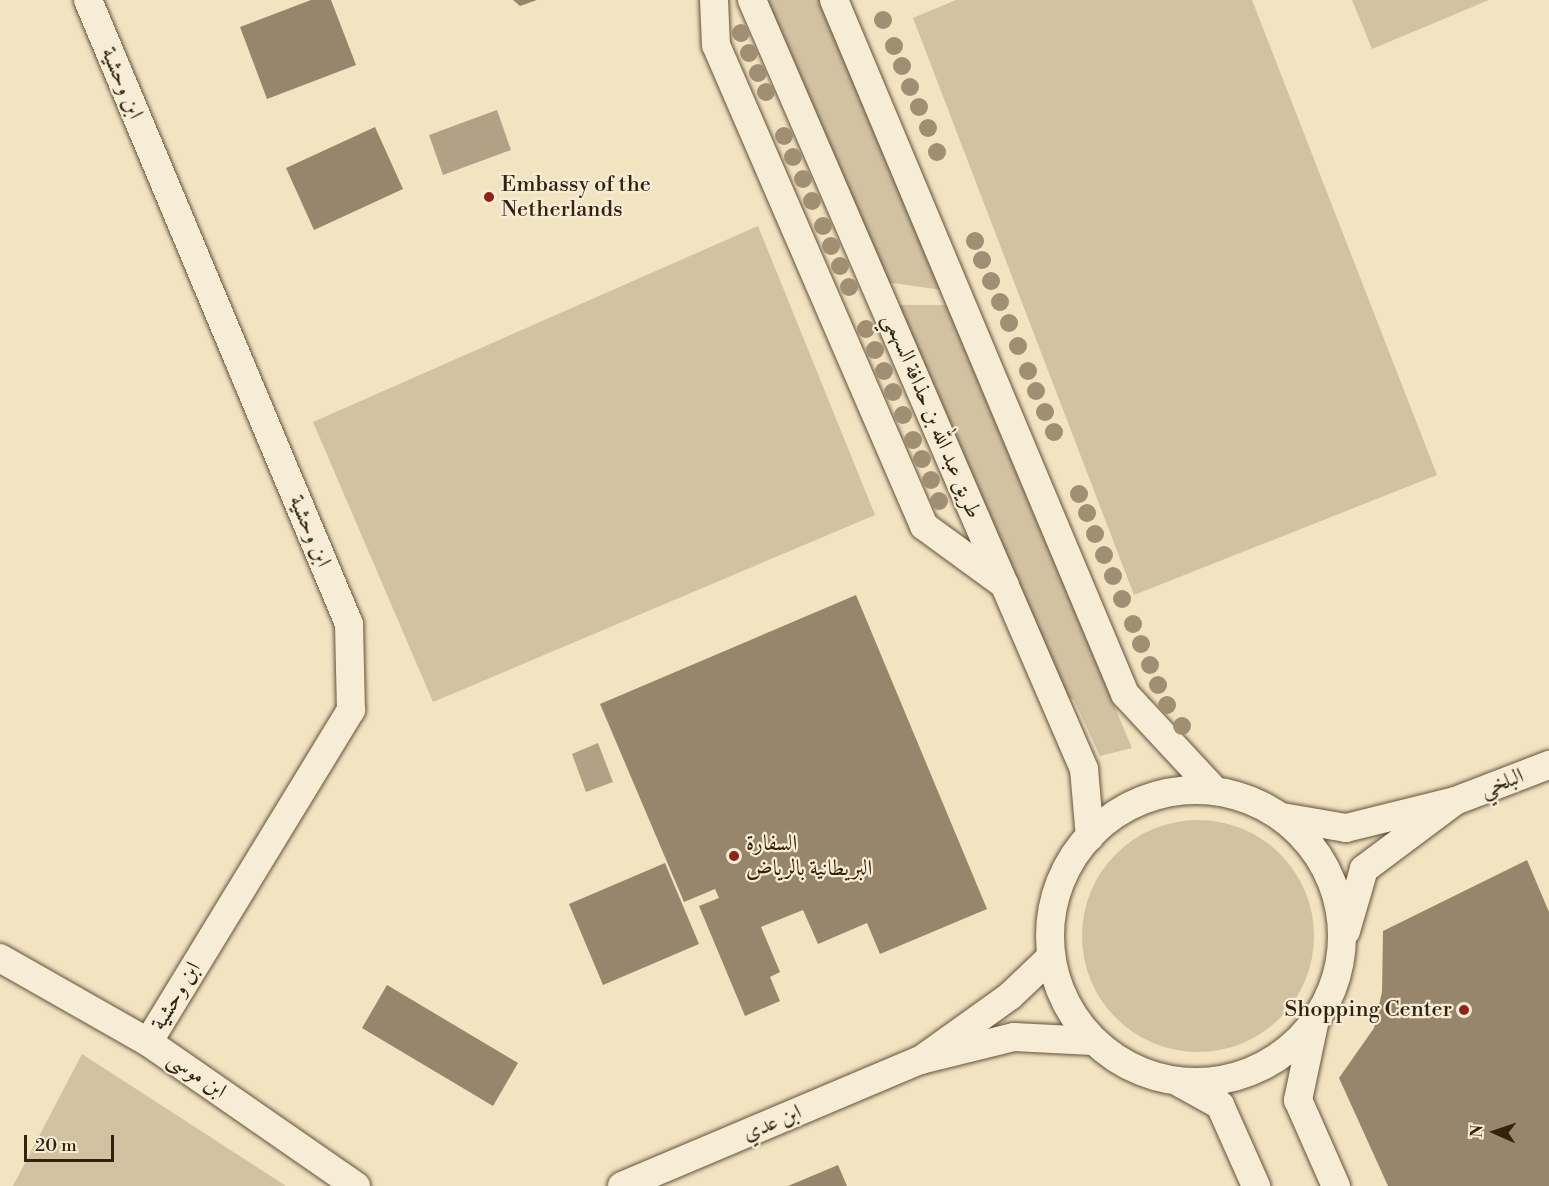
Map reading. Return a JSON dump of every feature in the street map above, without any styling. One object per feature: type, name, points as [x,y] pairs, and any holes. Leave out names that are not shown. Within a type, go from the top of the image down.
[{"type":"street","name":"ابن وحشية","points":[[88,0],[349,624],[351,710],[148,1042]]},
{"type":"street","points":[[714,0],[716,45],[924,526],[1005,585]]},
{"type":"street","name":"طريق عبد الله بن حذافة السهمي","points":[[752,0],[1084,769],[1090,837]]},
{"type":"street","points":[[834,0],[1125,694],[1215,791]]},
{"type":"street","name":"البلخي","points":[[1455,801],[1549,765]]},
{"type":"street","points":[[1342,945],[1337,896],[1316,852],[1282,817],[1250,800],[1215,791],[1176,791],[1139,801],[1112,813],[1090,837],[1061,879],[1052,913],[1050,958],[1067,1005],[1093,1041],[1142,1073],[1178,1082],[1216,1082],[1254,1071],[1288,1051],[1315,1022],[1334,986],[1342,945],[1364,869],[1455,801]]},
{"type":"street","points":[[1282,817],[1346,828],[1455,801]]},
{"type":"street","name":"ابن موسى","points":[[0,958],[148,1042],[356,1186]]},
{"type":"street","points":[[921,1060],[1010,996],[1050,958]]},
{"type":"street","points":[[1315,1022],[1298,1100],[1336,1186]]},
{"type":"street","points":[[921,1060],[1014,1036],[1093,1041]]},
{"type":"street","name":"ابن عدي","points":[[622,1186],[921,1060]]},
{"type":"street","points":[[1178,1082],[1220,1105],[1256,1186]]},
{"type":"shaded area","points":[[764,0],[819,0],[943,290],[885,282]]},
{"type":"shaded area","points":[[956,0],[1252,0],[1437,475],[1134,595],[913,18]]},
{"type":"shaded area","points":[[1352,0],[1489,0],[1372,49]]},
{"type":"shaded area","points":[[497,110],[511,150],[443,175],[429,135]]},
{"type":"shaded area","points":[[758,226],[875,515],[433,702],[313,422]]},
{"type":"shaded area","points":[[895,305],[946,305],[1132,748],[1100,756],[1074,700],[1061,694]]},
{"type":"shaded area","points":[[598,743],[613,782],[586,792],[572,754]]},
{"type":"shaded area","points":[[1187,820],[1209,820],[1243,828],[1253,833],[1272,846],[1288,862],[1306,891],[1312,913],[1314,936],[1312,959],[1306,981],[1295,1001],[1272,1026],[1243,1044],[1209,1052],[1187,1052],[1153,1044],[1143,1039],[1124,1026],[1108,1010],[1090,981],[1082,947],[1082,925],[1090,891],[1095,881],[1108,862],[1124,846],[1153,828]]},
{"type":"shaded area","points":[[82,1054],[286,1186],[13,1186]]},
{"type":"building","points":[[311,0],[331,0],[356,65],[267,99],[240,27]]},
{"type":"building","points":[[513,0],[537,0],[520,6]]},
{"type":"building","points":[[375,127],[403,189],[314,230],[286,168]]},
{"type":"building","points":[[856,595],[987,909],[880,954],[867,923],[818,944],[803,910],[761,927],[780,972],[770,977],[780,1001],[745,1016],[699,906],[719,898],[715,889],[684,902],[600,704]]},
{"type":"building","name":"Shopping Center","points":[[1527,860],[1549,912],[1549,1186],[1388,1186],[1339,1078],[1374,1028],[1382,992],[1383,931]]},
{"type":"building","points":[[665,863],[699,944],[603,985],[569,904]]},
{"type":"building","points":[[387,985],[518,1063],[493,1106],[362,1028]]},
{"type":"building","points":[[838,1165],[847,1186],[788,1186]]},
{"type":"place","name":"Embassy of the Netherlands","points":[[489,197]]},
{"type":"place","name":"السفارة البريطانية بالرياض","points":[[734,856]]},
{"type":"place","name":"Shopping Center","points":[[1464,1010]]}]
